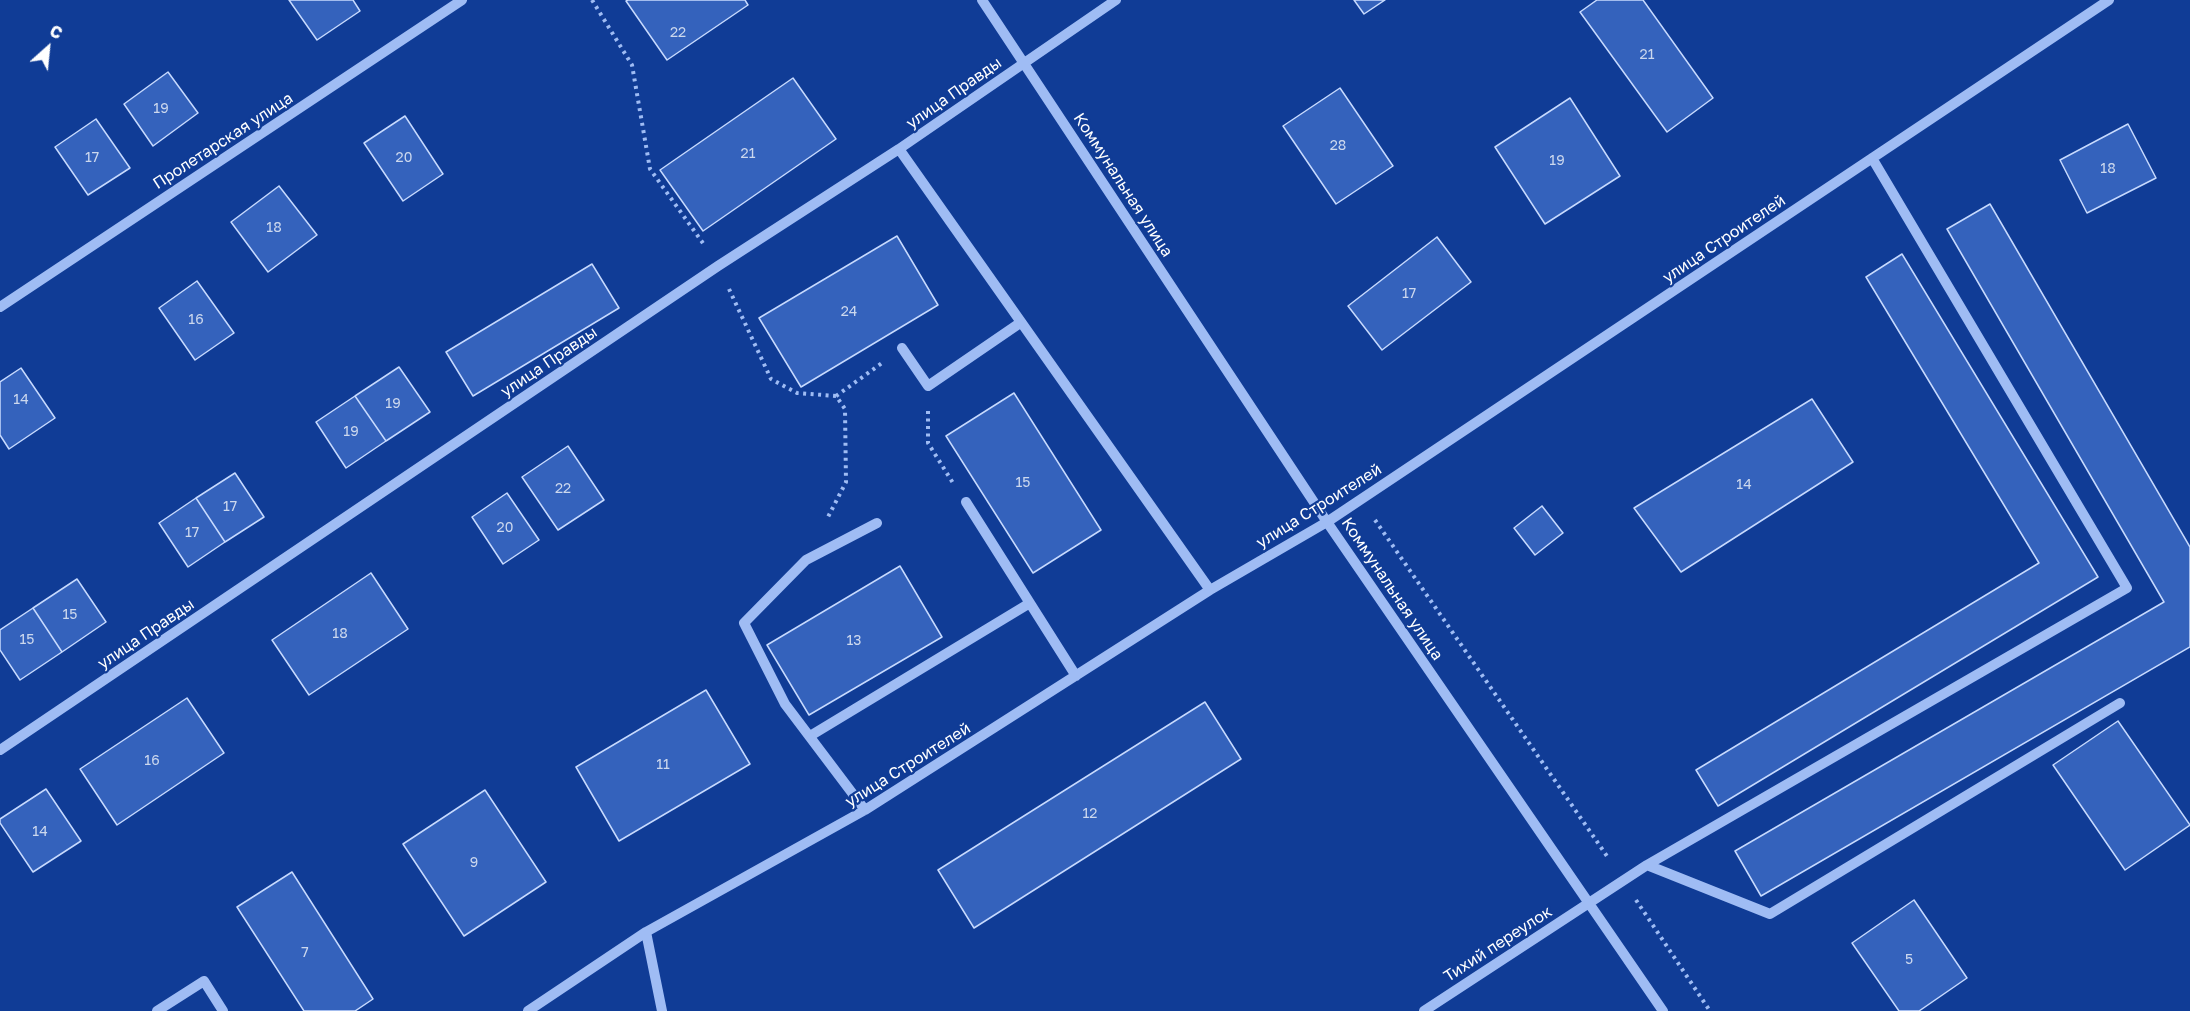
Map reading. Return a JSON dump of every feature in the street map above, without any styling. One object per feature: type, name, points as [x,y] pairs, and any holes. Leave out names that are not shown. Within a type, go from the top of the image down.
[{"type":"street","name":"Пролетарская улица","points":[[0,307],[462,0]]},
{"type":"street","name":"Коммунальная улица","points":[[982,0],[1327,522],[1663,1011]]},
{"type":"street","name":"улица Правды","points":[[0,750],[718,266],[899,149],[1116,0]]},
{"type":"street","name":"улица Строителей","points":[[528,1011],[646,932],[866,810],[1210,590],[1327,522],[2109,0]]},
{"type":"street","points":[[899,149],[1210,590]]},
{"type":"street","name":"Тихий переулок","points":[[1424,1011],[1647,866],[2127,588],[1872,158]]},
{"type":"street","points":[[902,348],[928,386],[1020,323]]},
{"type":"street","points":[[966,502],[1076,676]]},
{"type":"street","points":[[866,810],[785,704],[744,623],[806,560],[877,523]]},
{"type":"street","points":[[810,736],[1030,603]]},
{"type":"street","points":[[1647,866],[1770,915],[2121,703]]},
{"type":"street","points":[[646,932],[662,1011]]},
{"type":"street","points":[[157,1011],[204,981],[223,1011]]},
{"type":"path","points":[[836,396],[902,348]]},
{"type":"path","points":[[928,386],[928,443],[966,502]]},
{"type":"path","points":[[1360,499],[1710,1011]]},
{"type":"building","points":[[289,0],[353,0],[360,11],[317,40]]},
{"type":"building","points":[[745,0],[748,5],[667,60],[626,1]]},
{"type":"building","points":[[1354,0],[1385,0],[1364,14]]},
{"type":"building","points":[[1597,0],[1643,0],[1713,98],[1667,132],[1580,12]]},
{"type":"building","points":[[168,72],[198,113],[153,146],[124,104]]},
{"type":"building","points":[[793,78],[836,139],[703,231],[660,170]]},
{"type":"building","points":[[1340,88],[1393,166],[1336,204],[1283,126]]},
{"type":"building","points":[[1570,98],[1620,176],[1545,224],[1495,147]]},
{"type":"building","points":[[405,116],[443,174],[403,201],[364,143]]},
{"type":"building","points":[[96,119],[130,168],[88,195],[55,147]]},
{"type":"building","points":[[2128,124],[2156,178],[2087,213],[2060,160]]},
{"type":"building","points":[[279,186],[317,235],[268,272],[231,222]]},
{"type":"building","points":[[1990,204],[2190,547],[2190,647],[1761,896],[1735,851],[2164,602],[1947,229]]},
{"type":"building","points":[[897,236],[938,305],[801,387],[759,318]]},
{"type":"building","points":[[1437,237],[1471,282],[1382,350],[1348,306]]},
{"type":"building","points":[[1902,254],[2098,577],[1718,806],[1696,770],[2039,563],[1866,277]]},
{"type":"building","points":[[592,264],[619,308],[473,396],[446,352]]},
{"type":"building","points":[[197,281],[234,333],[195,360],[159,308]]},
{"type":"building","points":[[399,367],[430,412],[386,441],[355,396]]},
{"type":"building","points":[[21,368],[55,418],[9,449],[0,435],[0,382]]},
{"type":"building","points":[[1014,393],[1101,530],[1033,573],[946,436]]},
{"type":"building","points":[[355,396],[386,441],[346,468],[316,422]]},
{"type":"building","points":[[1812,399],[1853,462],[1681,572],[1634,508]]},
{"type":"building","points":[[568,446],[604,500],[558,530],[522,477]]},
{"type":"building","points":[[235,473],[264,517],[225,542],[196,498]]},
{"type":"building","points":[[507,493],[539,540],[503,564],[472,517]]},
{"type":"building","points":[[196,498],[225,542],[188,567],[159,523]]},
{"type":"building","points":[[1542,506],[1563,533],[1535,555],[1514,528]]},
{"type":"building","points":[[900,566],[942,637],[809,715],[767,645]]},
{"type":"building","points":[[371,573],[408,629],[309,695],[272,640]]},
{"type":"building","points":[[77,579],[106,622],[62,652],[33,608]]},
{"type":"building","points":[[33,608],[62,652],[20,680],[0,650],[0,630]]},
{"type":"building","points":[[706,690],[750,764],[619,841],[576,767]]},
{"type":"building","points":[[187,698],[224,753],[117,825],[80,769]]},
{"type":"building","points":[[1205,702],[1241,759],[974,928],[938,870]]},
{"type":"building","points":[[2118,721],[2190,825],[2125,870],[2053,765]]},
{"type":"building","points":[[46,789],[81,841],[33,872],[0,823],[0,819]]},
{"type":"building","points":[[485,790],[546,882],[464,936],[403,844]]},
{"type":"building","points":[[292,872],[373,999],[355,1011],[304,1011],[237,907]]},
{"type":"building","points":[[1914,900],[1967,978],[1919,1011],[1899,1011],[1852,943]]}]
